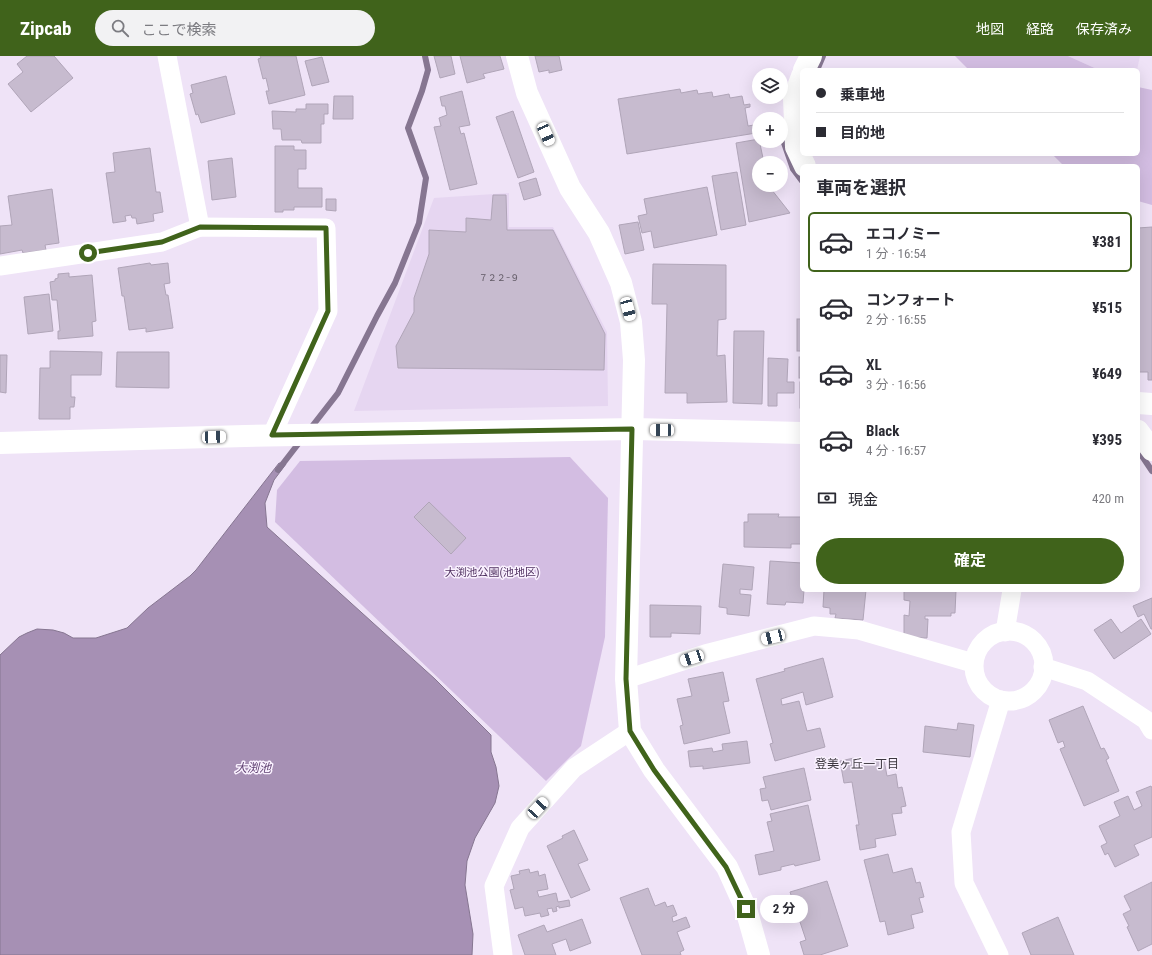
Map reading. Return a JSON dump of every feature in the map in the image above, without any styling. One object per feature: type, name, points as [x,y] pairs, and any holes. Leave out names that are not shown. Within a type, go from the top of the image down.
[{"type":"street","points":[[167,56],[200,227]]},
{"type":"street","points":[[517,56],[527,93],[570,188],[599,233],[621,283],[631,322],[634,360],[626,679],[630,731],[654,770],[726,867],[746,909],[759,955]]},
{"type":"street","points":[[805,68],[811,56]]},
{"type":"street","points":[[800,82],[794,98],[796,147],[800,155]]},
{"type":"street","points":[[0,266],[162,242],[200,227],[326,228],[328,311],[272,435]]},
{"type":"street","points":[[1140,403],[1152,404]]},
{"type":"street","points":[[0,443],[272,435],[632,429],[800,433]]},
{"type":"street","points":[[1140,433],[1152,450]]},
{"type":"street","points":[[1140,436],[1152,436]]},
{"type":"street","points":[[1005,632],[1012,592]]},
{"type":"street","points":[[626,679],[705,654],[814,626],[859,630],[974,663]]},
{"type":"street","points":[[1011,631],[1023,634],[1033,641],[1040,650],[1044,662],[1043,674],[1038,686],[1019,700],[1006,701],[994,699],[984,692],[976,679],[974,663],[977,651],[987,638],[998,632],[1011,631]]},
{"type":"street","points":[[1043,667],[1086,681],[1146,720],[1152,730]]},
{"type":"street","points":[[1000,955],[964,883],[961,832],[1001,700]]},
{"type":"street","points":[[503,955],[494,886],[520,828],[574,768],[630,731]]},
{"type":"shaded area","points":[[1068,56],[1140,56],[1137,68],[1095,68]]},
{"type":"shaded area","points":[[509,193],[509,227],[553,227],[607,332],[608,406],[354,411],[434,198]]},
{"type":"green space","points":[[955,56],[1068,56],[1095,68],[967,68]]},
{"type":"green space","points":[[1140,87],[1152,90],[1152,205],[1140,202],[1140,164],[1062,164],[1054,156],[1140,156]]},
{"type":"green space","name":"大渕池公園(池地区)","points":[[570,457],[608,498],[605,637],[581,746],[546,781],[275,522],[277,490],[300,461]]},
{"type":"water","name":"大渕池","points":[[279,463],[286,464],[274,480],[265,503],[267,527],[435,679],[491,735],[491,752],[496,767],[499,786],[495,803],[475,838],[467,861],[465,885],[473,934],[472,955],[0,955],[0,655],[19,637],[37,629],[53,630],[64,633],[73,638],[96,638],[127,628],[148,608],[196,570]]},
{"type":"building","points":[[27,56],[54,56],[73,78],[31,112],[8,84],[23,72],[17,64]]},
{"type":"building","points":[[260,56],[296,56],[305,95],[269,104],[266,91],[269,91],[266,78],[263,79],[258,59],[261,58]]},
{"type":"building","points":[[434,56],[451,56],[455,74],[440,78]]},
{"type":"building","points":[[460,56],[500,56],[504,69],[483,74],[485,78],[467,83]]},
{"type":"building","points":[[535,56],[559,56],[562,70],[549,73],[549,70],[539,72]]},
{"type":"building","points":[[322,57],[329,82],[312,86],[305,61]]},
{"type":"building","points":[[226,76],[235,114],[201,123],[198,114],[196,115],[190,94],[193,93],[191,85]]},
{"type":"building","points":[[680,89],[681,93],[697,90],[698,94],[712,92],[713,97],[729,94],[730,98],[742,96],[744,105],[750,104],[750,107],[745,108],[748,126],[752,125],[752,134],[627,154],[618,99]]},
{"type":"building","points":[[462,91],[470,125],[459,127],[461,134],[464,133],[477,184],[450,190],[434,127],[441,126],[439,118],[447,115],[445,106],[442,106],[440,97]]},
{"type":"building","points":[[334,96],[353,96],[353,119],[333,119]]},
{"type":"building","points":[[306,104],[328,104],[328,114],[324,114],[324,124],[321,124],[321,143],[302,143],[301,140],[282,140],[281,129],[273,129],[272,111],[296,112],[296,109],[306,109]]},
{"type":"building","points":[[513,111],[534,172],[518,178],[496,117]]},
{"type":"building","points":[[752,140],[752,148],[761,148],[763,156],[752,156],[752,192],[774,192],[790,213],[749,222],[736,143]]},
{"type":"building","points":[[275,146],[294,146],[294,150],[306,150],[306,169],[298,169],[298,188],[322,188],[322,207],[294,207],[294,210],[275,212]]},
{"type":"building","points":[[150,148],[156,192],[160,192],[163,212],[153,214],[154,221],[137,224],[136,218],[132,218],[131,215],[125,216],[126,221],[113,223],[106,173],[115,172],[113,153]]},
{"type":"building","points":[[232,158],[236,197],[212,200],[208,161]]},
{"type":"building","points":[[737,172],[746,225],[721,230],[712,176]]},
{"type":"building","points":[[536,178],[541,195],[524,200],[519,183]]},
{"type":"building","points":[[707,187],[717,235],[654,248],[651,231],[642,233],[638,216],[647,214],[644,199]]},
{"type":"building","points":[[52,189],[59,243],[45,245],[46,250],[23,253],[22,250],[0,254],[0,226],[12,225],[8,196]]},
{"type":"building","points":[[493,195],[506,195],[507,230],[553,230],[605,334],[604,370],[398,368],[396,346],[414,312],[414,298],[429,254],[429,230],[466,232],[466,218],[491,220]]},
{"type":"building","points":[[326,199],[336,199],[336,211],[326,210]]},
{"type":"building","points":[[638,222],[644,250],[625,254],[619,225]]},
{"type":"building","points":[[1152,227],[1152,380],[1148,380],[1148,372],[1140,372],[1140,228]]},
{"type":"building","points":[[150,263],[151,265],[168,263],[170,283],[164,284],[166,295],[168,295],[173,328],[146,332],[146,328],[129,330],[118,268]]},
{"type":"building","points":[[653,264],[726,265],[726,319],[718,320],[717,356],[725,355],[727,402],[687,403],[687,393],[665,393],[667,304],[652,304]]},
{"type":"building","points":[[69,273],[69,277],[92,275],[96,321],[92,322],[93,336],[58,339],[58,331],[60,331],[57,300],[52,300],[50,282],[55,281],[55,279],[58,278],[58,274]]},
{"type":"building","points":[[49,294],[53,331],[28,334],[24,297]]},
{"type":"building","points":[[797,319],[800,319],[800,351],[797,351]]},
{"type":"building","points":[[734,331],[764,331],[762,404],[733,403]]},
{"type":"building","points":[[50,351],[102,352],[101,375],[71,375],[71,397],[75,397],[74,407],[70,407],[70,419],[39,419],[40,368],[50,368]]},
{"type":"building","points":[[117,352],[169,352],[169,388],[116,387]]},
{"type":"building","points":[[0,355],[7,355],[6,393],[0,392]]},
{"type":"building","points":[[799,357],[800,357],[800,378]]},
{"type":"building","points":[[768,358],[788,359],[787,382],[794,382],[794,393],[777,393],[777,406],[768,406]]},
{"type":"building","points":[[429,502],[466,538],[451,554],[414,517]]},
{"type":"building","points":[[748,514],[779,514],[778,517],[800,517],[800,544],[791,544],[791,548],[744,547],[744,522],[748,522]]},
{"type":"building","points":[[770,561],[800,563],[800,592],[804,592],[803,603],[786,602],[785,605],[767,604]]},
{"type":"building","points":[[723,564],[754,567],[752,590],[740,589],[740,594],[751,595],[749,616],[727,614],[727,608],[719,607]]},
{"type":"building","points":[[824,592],[866,592],[863,620],[835,618],[836,614],[830,614],[830,608],[823,607]]},
{"type":"building","points":[[904,592],[956,592],[955,613],[951,613],[951,616],[925,616],[925,619],[928,619],[927,638],[904,637],[904,615],[909,616],[910,601],[904,600]]},
{"type":"building","points":[[1152,598],[1151,629],[1144,614],[1138,617],[1133,606]]},
{"type":"building","points":[[650,605],[701,606],[700,634],[671,633],[671,637],[650,637]]},
{"type":"building","points":[[1111,619],[1121,633],[1141,619],[1151,634],[1114,659],[1094,630]]},
{"type":"building","points":[[823,658],[833,697],[806,705],[803,692],[781,699],[782,705],[799,701],[807,731],[820,728],[825,747],[775,761],[770,744],[773,743],[756,679]]},
{"type":"building","points":[[723,672],[729,701],[723,702],[730,733],[684,744],[680,726],[683,725],[677,699],[692,696],[688,679]]},
{"type":"building","points":[[1083,706],[1101,749],[1104,748],[1109,758],[1106,760],[1119,791],[1084,806],[1060,749],[1065,747],[1063,741],[1058,743],[1049,720]]},
{"type":"building","points":[[958,723],[974,725],[970,757],[923,752],[925,726],[957,730]]},
{"type":"building","points":[[747,741],[750,763],[703,769],[703,766],[690,767],[688,751],[712,748],[713,752],[723,750],[722,744]]},
{"type":"building","points":[[854,758],[856,765],[884,760],[887,776],[896,774],[898,788],[902,787],[906,806],[901,807],[902,813],[892,814],[896,835],[875,839],[876,847],[860,850],[856,825],[859,825],[852,782],[844,783],[840,761]]},
{"type":"building","points":[[804,768],[811,800],[771,810],[768,800],[762,801],[760,789],[766,788],[763,777]]},
{"type":"building","points":[[1151,786],[1152,837],[1134,845],[1139,855],[1115,867],[1108,853],[1105,855],[1101,846],[1107,843],[1099,826],[1120,816],[1114,802],[1128,796],[1134,810],[1142,806],[1136,792]]},
{"type":"building","points":[[808,805],[820,860],[795,866],[794,864],[781,867],[781,870],[759,875],[755,855],[774,851],[767,822],[772,821],[770,814]]},
{"type":"building","points":[[574,830],[588,860],[578,864],[590,890],[571,898],[547,846],[563,838],[562,836]]},
{"type":"building","points":[[888,854],[893,873],[912,868],[916,883],[920,882],[924,897],[919,898],[923,912],[911,915],[914,928],[888,935],[885,921],[880,922],[864,860]]},
{"type":"building","points":[[529,869],[530,873],[538,871],[539,876],[545,874],[548,889],[537,891],[539,897],[556,893],[558,902],[569,900],[570,906],[559,908],[559,906],[556,907],[557,911],[553,912],[552,908],[547,909],[549,915],[541,917],[540,913],[525,916],[523,907],[515,909],[510,890],[514,889],[511,876],[520,874],[519,871]]},
{"type":"building","points":[[827,881],[848,946],[820,955],[804,955],[800,942],[806,940],[790,892]]},
{"type":"building","points":[[1152,882],[1152,944],[1138,951],[1123,914],[1131,910],[1124,896]]},
{"type":"building","points":[[648,888],[655,906],[665,902],[667,907],[673,905],[677,915],[672,917],[673,922],[686,917],[690,927],[677,932],[684,950],[680,952],[681,955],[642,955],[620,898]]},
{"type":"building","points":[[1058,917],[1074,955],[1031,955],[1022,933]]},
{"type":"building","points":[[582,919],[591,943],[570,951],[566,939],[552,944],[556,955],[525,955],[518,935],[544,925],[547,932]]},
{"type":"waterway","points":[[310,429],[338,393],[395,283],[419,223],[426,178],[408,128],[428,70],[425,56]]},
{"type":"waterway","points":[[818,68],[823,56]]},
{"type":"waterway","points":[[786,148],[793,169],[800,178]]},
{"type":"waterway","points":[[278,470],[302,439]]},
{"type":"waterway","points":[[1140,453],[1152,471]]},
{"type":"district","name":"登美ヶ丘一丁目","points":[[857,764]]},
{"type":"route","points":[[88,253],[162,242],[200,227],[326,228],[328,311],[272,435],[632,429],[626,679],[630,731],[654,770],[726,867],[746,909]]}]
